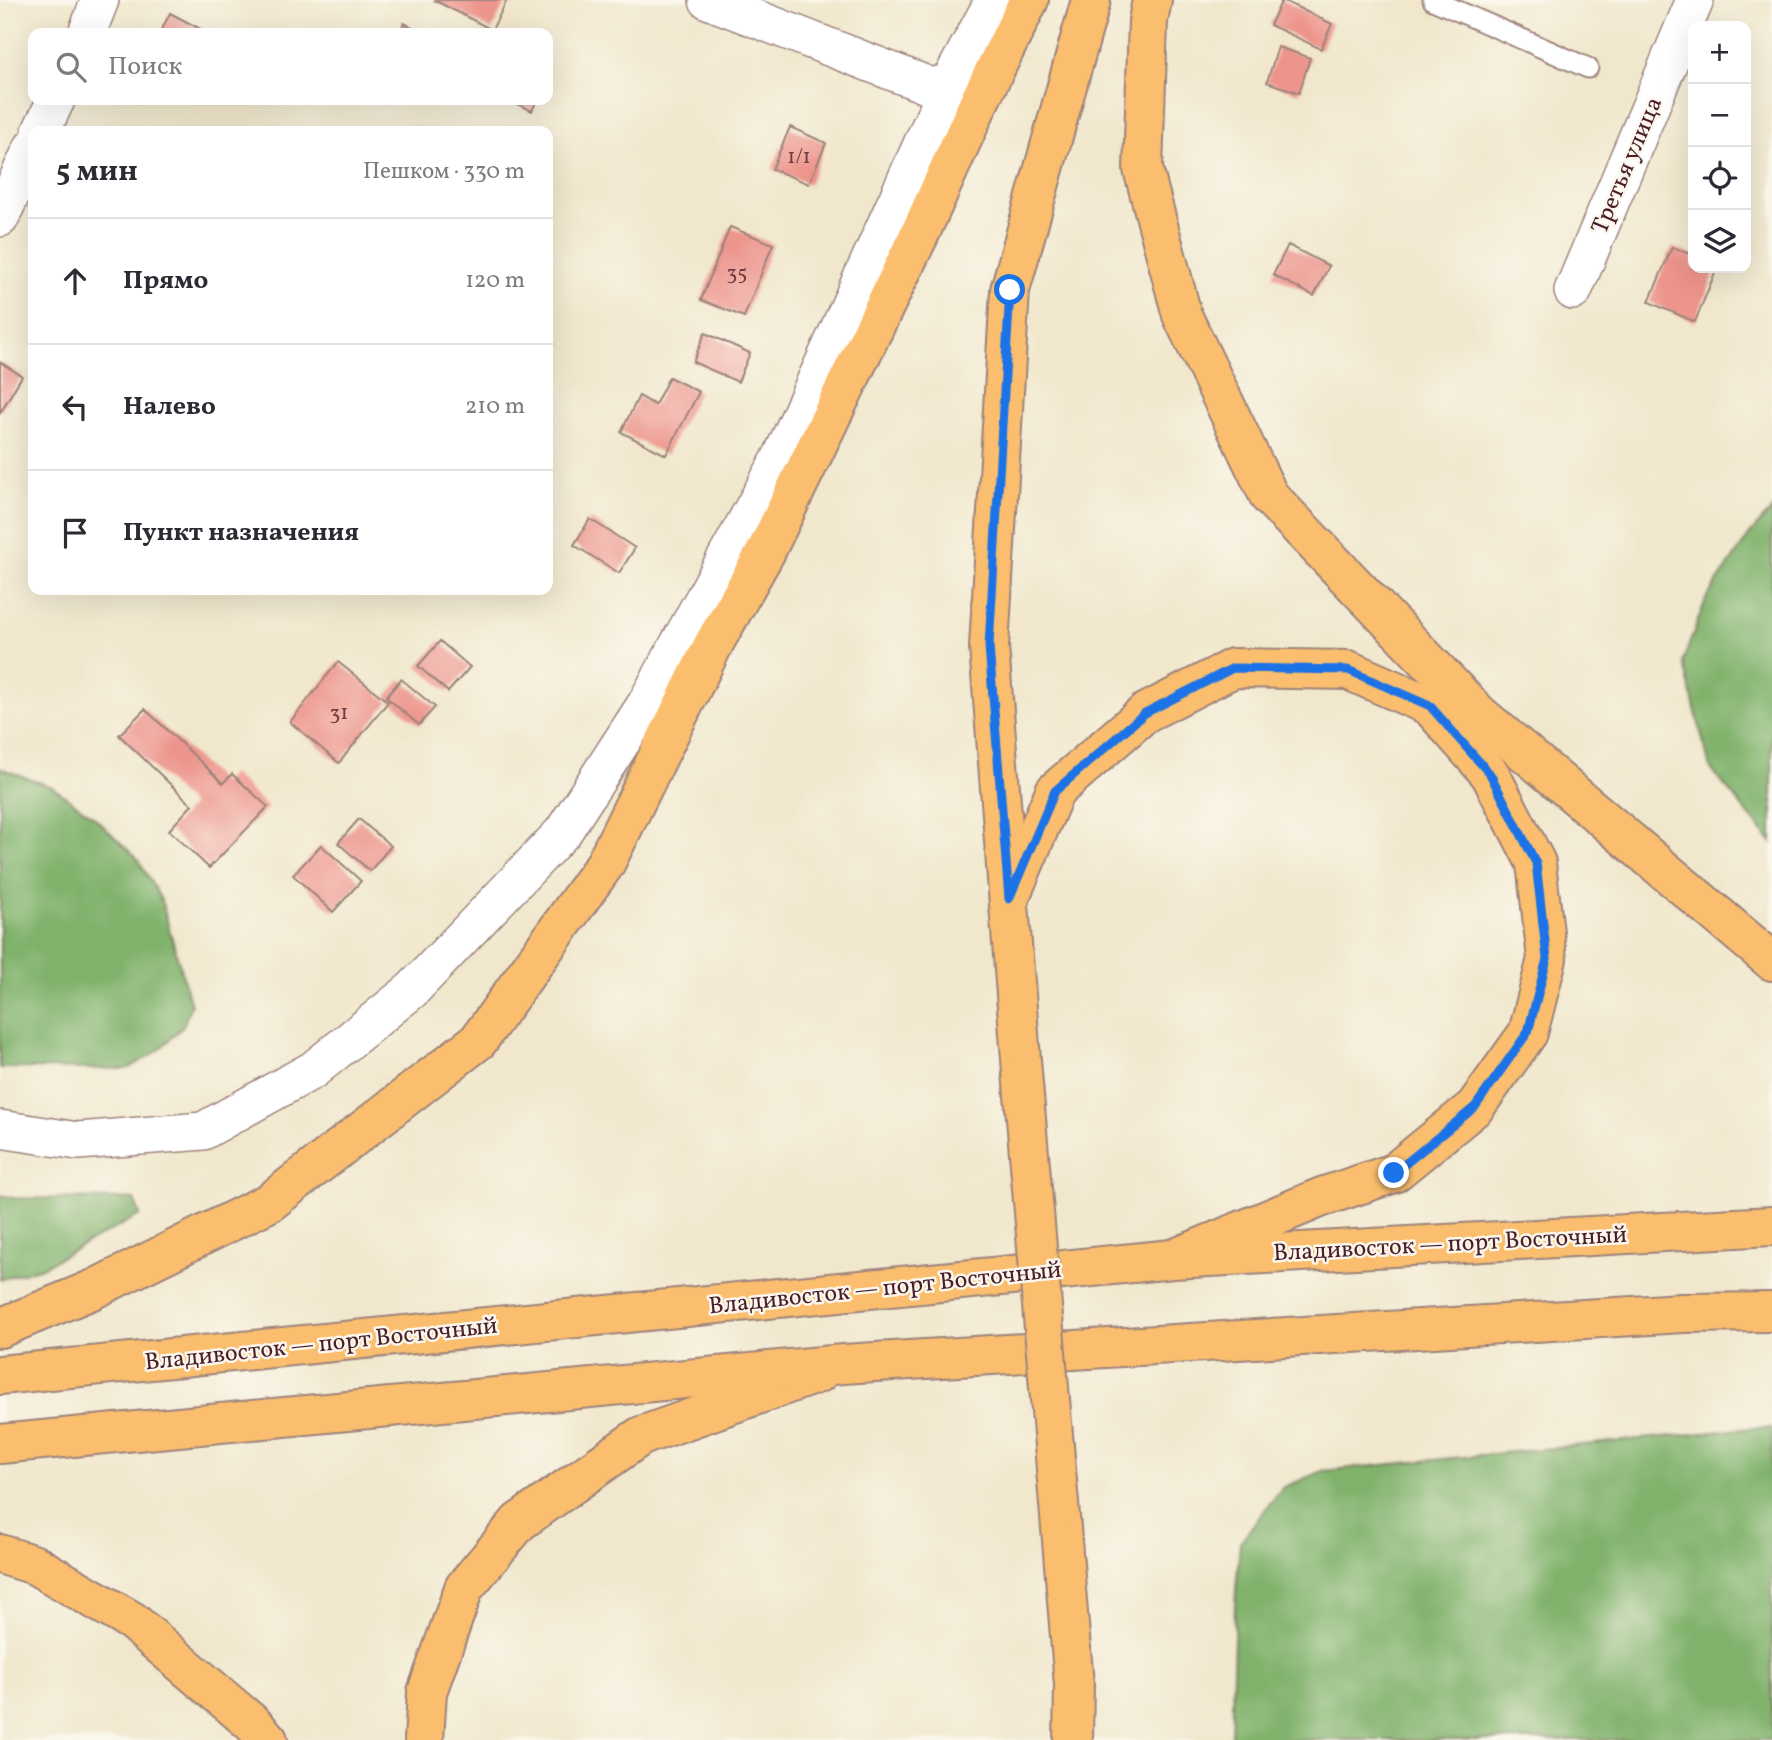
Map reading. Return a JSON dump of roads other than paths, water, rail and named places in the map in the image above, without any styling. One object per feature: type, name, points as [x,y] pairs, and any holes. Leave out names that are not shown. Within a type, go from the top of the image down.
[{"type":"main road","points":[[0,1328],[94,1289],[270,1202],[478,1041],[605,864],[713,645],[765,553],[1029,0]]},
{"type":"main road","points":[[1073,1740],[1074,1685],[989,646],[1010,290],[1091,0]]},
{"type":"main road","points":[[1152,0],[1148,21],[1143,169],[1182,315],[1269,496],[1479,714],[1772,961]]},
{"type":"main road","points":[[1009,899],[1055,791],[1145,713],[1233,668],[1348,670],[1430,706],[1490,774],[1536,863],[1547,959],[1528,1032],[1475,1107],[1394,1173],[1322,1197],[1173,1259]]},
{"type":"main road","name":"Владивосток — порт Восточный","points":[[0,1375],[1173,1259],[1772,1226]]},
{"type":"main road","points":[[0,1444],[843,1364],[1683,1313],[1772,1312]]},
{"type":"main road","points":[[424,1740],[427,1692],[464,1588],[519,1522],[641,1436],[843,1364]]},
{"type":"main road","points":[[0,1554],[35,1565],[132,1621],[252,1723],[268,1740]]},
{"type":"street","points":[[89,28],[100,0]]},
{"type":"street","points":[[708,0],[932,87],[950,82]]},
{"type":"street","points":[[0,1129],[78,1141],[203,1131],[313,1070],[412,990],[563,832],[646,704],[782,456],[950,82],[994,0]]},
{"type":"street","name":"Третья улица","points":[[1573,291],[1695,0]]},
{"type":"street","points":[[43,126],[54,105]]},
{"type":"street","points":[[0,218],[28,158]]},
{"type":"lane","points":[[1433,0],[1588,68]]}]
